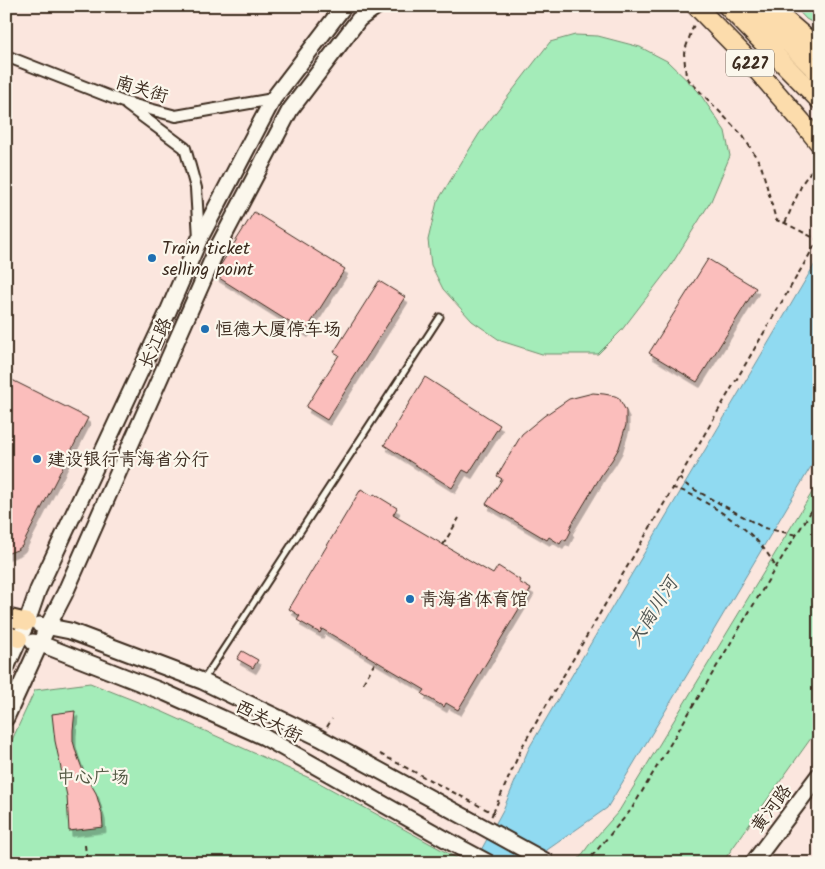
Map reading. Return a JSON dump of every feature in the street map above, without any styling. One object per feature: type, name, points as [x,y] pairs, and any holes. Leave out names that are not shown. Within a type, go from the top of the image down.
[{"type":"highway","points":[[726,6],[819,100]]},
{"type":"highway","points":[[752,6],[819,74]]},
{"type":"highway","points":[[769,6],[818,48]]},
{"type":"highway","name":"G227","points":[[698,8],[741,52],[819,143]]},
{"type":"main road","name":"长江路","points":[[6,668],[13,636],[27,622],[38,590],[199,240],[274,99],[344,6]]},
{"type":"main road","name":"长江路","points":[[6,718],[48,626],[66,593],[217,249],[290,110],[353,27],[377,6]]},
{"type":"main road","points":[[6,617],[70,631],[202,681],[320,738],[549,863]]},
{"type":"main road","name":"西关大街","points":[[13,636],[41,644],[166,693],[264,737],[489,863]]},
{"type":"main road","name":"黄河路","points":[[752,863],[819,775]]},
{"type":"street","name":"南关街","points":[[6,56],[123,102],[176,116],[274,99]]},
{"type":"street","points":[[123,102],[185,148],[196,188],[199,240]]},
{"type":"lane","points":[[202,681],[440,317]]},
{"type":"path","points":[[494,813],[523,745],[818,240],[776,220],[761,165],[743,136],[686,77],[684,53],[698,8]]},
{"type":"path","points":[[785,223],[803,182],[819,160]]},
{"type":"path","points":[[679,477],[682,482],[764,528],[797,535]]},
{"type":"path","points":[[674,488],[697,498],[750,533],[770,556],[776,567]]},
{"type":"path","points":[[697,498],[700,492]]},
{"type":"path","points":[[586,863],[631,810],[776,567],[819,499]]},
{"type":"path","points":[[725,516],[729,509]]},
{"type":"path","points":[[443,545],[460,518]]},
{"type":"path","points":[[363,683],[376,661]]},
{"type":"path","points":[[327,727],[332,719]]},
{"type":"path","points":[[85,845],[87,863]]},
{"type":"green space","points":[[794,6],[819,6],[819,26],[806,19]]},
{"type":"green space","points":[[575,35],[598,36],[640,47],[667,61],[698,91],[725,131],[730,156],[711,201],[670,267],[621,331],[598,354],[542,354],[501,341],[472,321],[443,289],[431,265],[428,240],[437,202],[479,134],[550,42]]},
{"type":"green space","points":[[819,481],[819,727],[722,863],[576,863],[619,811]]},
{"type":"green space","name":"中心广场","points":[[90,683],[163,712],[316,781],[462,861],[461,863],[6,863],[6,753],[35,690]]},
{"type":"water","name":"大南川河","points":[[819,257],[819,453],[607,808],[547,850],[539,863],[474,863],[503,810],[529,748]]},
{"type":"building","points":[[254,212],[345,269],[305,332],[216,276],[220,266]]},
{"type":"building","points":[[708,259],[756,288],[697,382],[649,353]]},
{"type":"building","points":[[379,281],[405,297],[327,420],[306,407],[339,355],[334,352]]},
{"type":"building","name":"建设银行青海省分行","points":[[6,377],[88,418],[22,546],[6,554]]},
{"type":"building","points":[[425,377],[500,425],[469,473],[463,470],[452,488],[384,445]]},
{"type":"building","points":[[593,393],[619,398],[626,411],[626,425],[619,448],[569,529],[571,531],[566,541],[563,539],[560,544],[549,537],[547,540],[486,504],[502,479],[497,476],[522,434],[569,399]]},
{"type":"building","name":"青海省体育馆","points":[[361,489],[373,496],[374,494],[397,508],[393,515],[493,574],[498,566],[531,589],[458,710],[446,703],[444,707],[422,694],[425,690],[322,629],[320,633],[297,620],[300,616],[289,609]]},
{"type":"building","points":[[242,651],[258,660],[253,668],[237,659]]},
{"type":"building","points":[[75,711],[73,741],[83,771],[96,793],[102,814],[103,827],[69,831],[67,796],[55,741],[52,714]]},
{"type":"place","name":"Train ticket selling point","points":[[152,258]]},
{"type":"place","name":"恒德大厦停车场","points":[[205,329]]},
{"type":"place","name":"建设银行青海省分行","points":[[37,459]]},
{"type":"place","name":"青海省体育馆","points":[[410,599]]}]
